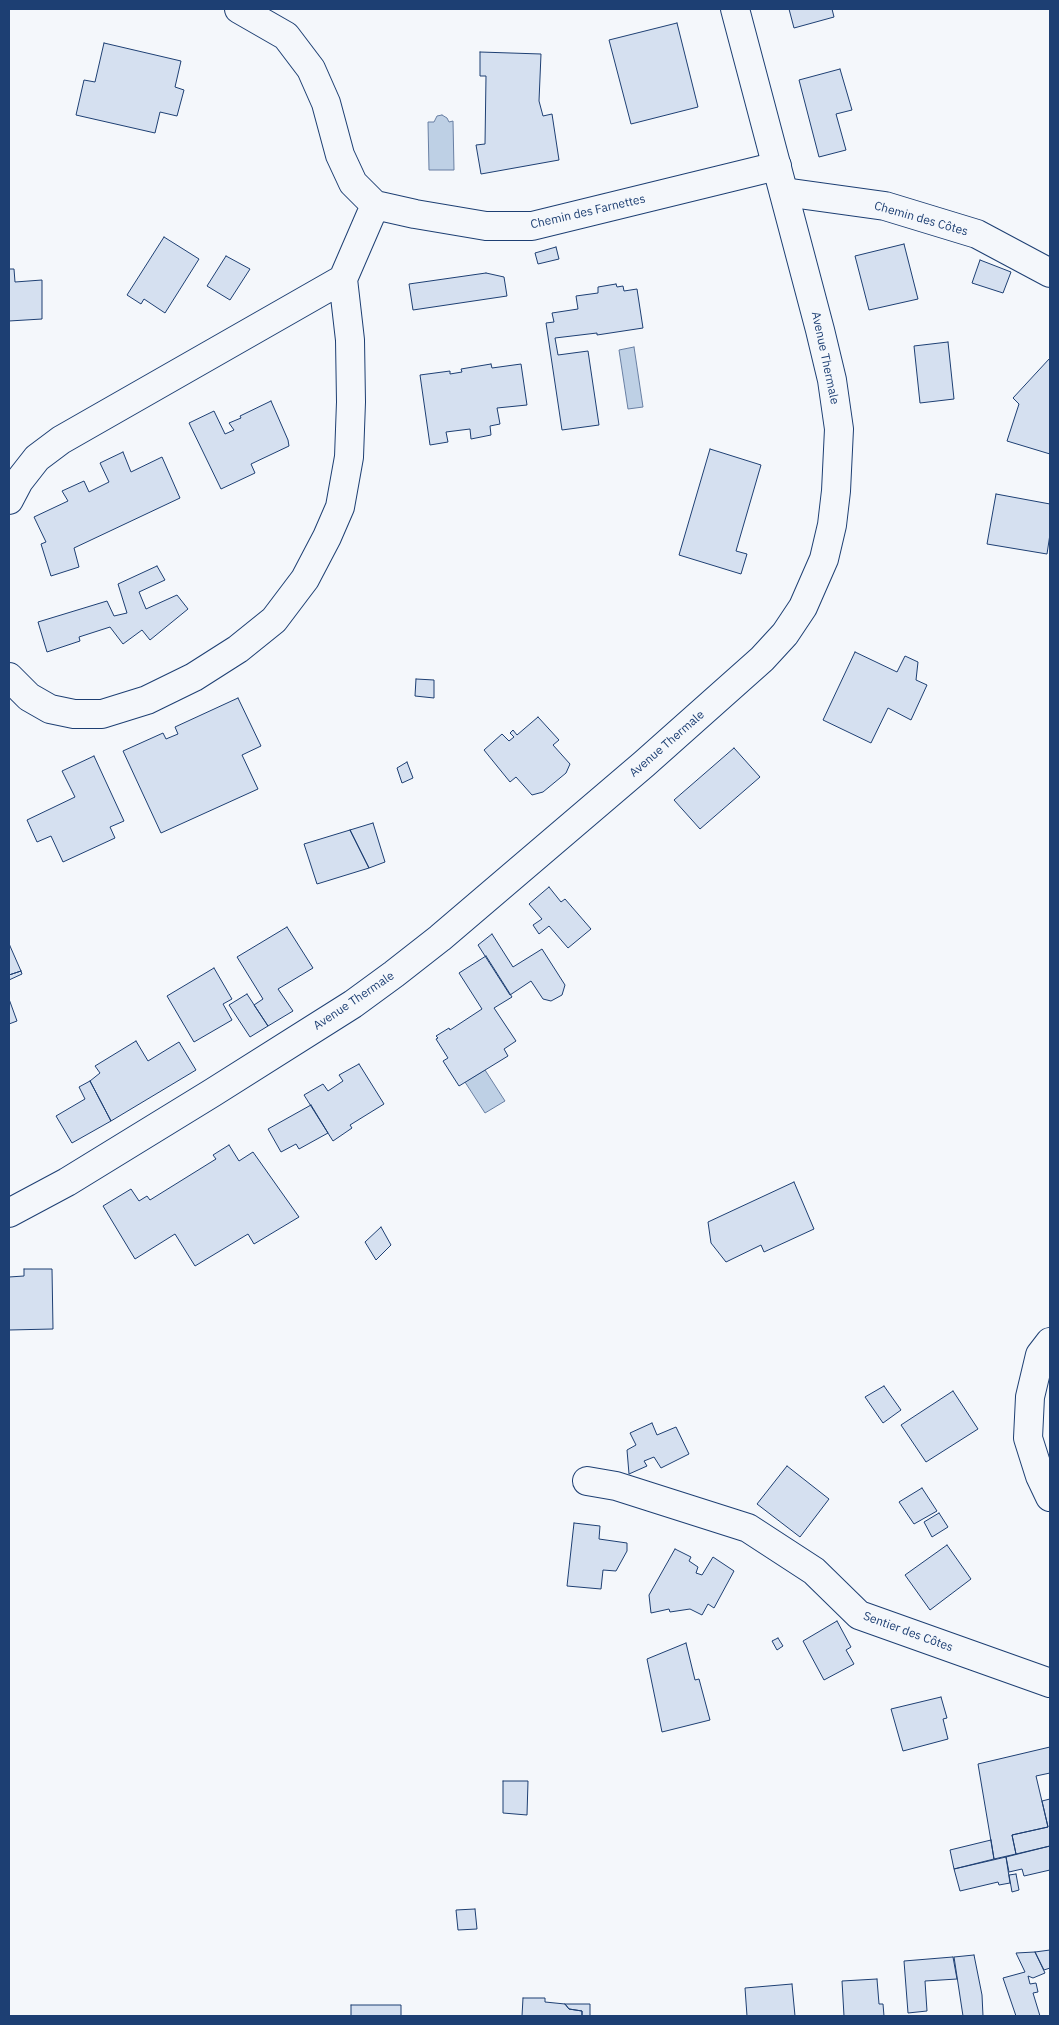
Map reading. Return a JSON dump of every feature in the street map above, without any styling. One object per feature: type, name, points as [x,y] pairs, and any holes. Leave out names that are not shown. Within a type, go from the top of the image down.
[{"type":"street","points":[[9,677],[29,697],[50,709],[74,714],[102,714],[147,700],[194,677],[238,649],[274,620],[305,579],[328,537],[340,506],[349,457],[351,402],[350,340],[343,279],[375,205],[353,183],[340,155],[326,103],[311,69],[286,36],[239,9]]},
{"type":"street","name":"Avenue Thermale","points":[[9,1213],[66,1182],[212,1093],[353,1004],[394,974],[440,938],[644,764],[762,659],[785,634],[803,607],[824,559],[832,525],[836,491],[839,429],[832,380],[735,9]]},
{"type":"street","name":"Chemin des Farnettes","points":[[375,205],[486,226],[532,226],[777,166]]},
{"type":"street","name":"Chemin des Côtes","points":[[784,192],[885,206],[977,234],[1050,273]]},
{"type":"street","points":[[9,500],[19,481],[37,458],[61,440],[343,279]]},
{"type":"street","points":[[1050,1342],[1040,1355],[1030,1397],[1028,1438],[1040,1476],[1050,1497]]},
{"type":"street","name":"Sentier des Côtes","points":[[586,1481],[616,1486],[748,1528],[814,1571],[859,1615],[1050,1683]]},
{"type":"water","points":[[442,115],[449,122],[453,121],[454,170],[429,170],[428,122],[434,122],[437,116]]},
{"type":"water","points":[[634,347],[643,407],[628,409],[619,350]]},
{"type":"water","points":[[485,1070],[505,1101],[485,1113],[465,1082]]},
{"type":"building","points":[[789,9],[832,9],[834,17],[794,28]]},
{"type":"building","points":[[677,23],[698,107],[631,124],[609,40]]},
{"type":"building","points":[[104,43],[181,61],[175,87],[184,90],[177,116],[160,112],[155,133],[76,115],[84,80],[95,82]]},
{"type":"building","points":[[480,52],[541,54],[539,101],[543,116],[552,114],[559,160],[481,174],[476,145],[485,144],[486,76],[480,76]]},
{"type":"building","points":[[840,69],[852,110],[836,114],[846,150],[819,157],[799,80]]},
{"type":"building","points":[[164,237],[199,259],[165,313],[144,299],[141,304],[127,295]]},
{"type":"building","points":[[904,244],[918,299],[869,310],[855,256]]},
{"type":"building","points":[[556,247],[559,259],[538,264],[535,253]]},
{"type":"building","points":[[226,256],[250,269],[230,300],[207,286]]},
{"type":"building","points":[[980,260],[1011,272],[1003,293],[972,283]]},
{"type":"building","points":[[9,269],[14,269],[15,282],[42,280],[42,319],[9,321]]},
{"type":"building","points":[[486,273],[504,277],[507,296],[413,310],[409,284]]},
{"type":"building","points":[[616,284],[617,287],[623,286],[624,291],[637,289],[643,328],[597,335],[597,333],[555,338],[558,355],[588,351],[599,425],[562,430],[546,323],[554,322],[552,313],[578,309],[576,296],[598,293],[598,287]]},
{"type":"building","points":[[948,342],[954,399],[920,403],[914,346]]},
{"type":"building","points":[[1050,358],[1050,454],[1007,441],[1019,404],[1013,398]]},
{"type":"building","points":[[491,364],[492,368],[521,364],[527,405],[497,408],[500,424],[490,426],[491,435],[471,439],[470,429],[446,432],[448,442],[430,445],[420,375],[450,371],[450,374],[462,372],[461,369]]},
{"type":"building","points":[[271,401],[289,446],[251,464],[255,473],[221,489],[189,423],[214,411],[225,434],[234,430],[229,423]]},
{"type":"building","points":[[710,449],[761,465],[736,551],[747,554],[741,574],[679,555]]},
{"type":"building","points":[[123,452],[131,472],[162,457],[180,498],[74,548],[79,567],[51,576],[41,544],[46,542],[34,517],[68,501],[62,491],[84,481],[89,492],[109,482],[100,463]]},
{"type":"building","points":[[996,494],[1050,504],[1050,534],[1047,554],[987,544]]},
{"type":"building","points":[[157,566],[165,580],[139,592],[146,609],[177,595],[188,609],[150,640],[142,630],[123,644],[110,627],[79,637],[80,641],[47,652],[38,622],[107,601],[114,616],[127,613],[118,584]]},
{"type":"building","points":[[855,652],[897,672],[905,656],[918,662],[916,680],[927,685],[911,720],[888,708],[871,743],[823,720]]},
{"type":"building","points":[[416,679],[434,680],[434,698],[415,696]]},
{"type":"building","points":[[238,698],[261,746],[242,755],[258,789],[161,833],[123,751],[163,733],[166,739],[178,734],[175,727]]},
{"type":"building","points":[[538,717],[559,740],[553,745],[570,764],[566,773],[543,792],[532,795],[516,777],[510,782],[484,750],[502,734],[509,741],[514,737],[510,733],[513,730],[517,735]]},
{"type":"building","points":[[734,748],[760,777],[700,829],[674,800]]},
{"type":"building","points":[[94,756],[124,821],[110,827],[115,838],[63,862],[51,836],[37,842],[27,820],[75,797],[62,771]]},
{"type":"building","points":[[407,762],[413,778],[402,783],[397,768]]},
{"type":"building","points":[[373,823],[385,862],[369,868],[350,830]]},
{"type":"building","points":[[350,830],[369,868],[317,884],[304,844]]},
{"type":"building","points":[[549,887],[561,902],[565,899],[591,929],[568,948],[549,926],[539,934],[533,925],[542,919],[529,904]]},
{"type":"building","points":[[287,927],[313,968],[278,989],[293,1011],[268,1026],[254,1005],[263,999],[237,957]]},
{"type":"building","points":[[492,934],[513,967],[542,949],[565,985],[562,995],[551,1001],[543,999],[531,981],[510,995],[478,945]]},
{"type":"building","points":[[9,947],[21,971],[9,975]]},
{"type":"building","points":[[486,956],[512,997],[494,1008],[516,1041],[504,1049],[508,1056],[459,1086],[443,1061],[448,1058],[436,1036],[449,1028],[450,1030],[482,1009],[459,973]]},
{"type":"building","points":[[214,968],[232,999],[223,1004],[232,1020],[194,1042],[167,996]]},
{"type":"building","points":[[21,971],[22,974],[9,980],[9,975]]},
{"type":"building","points":[[247,994],[268,1026],[250,1037],[229,1005]]},
{"type":"building","points":[[9,999],[17,1021],[9,1024]]},
{"type":"building","points":[[136,1041],[148,1061],[179,1042],[196,1070],[111,1121],[90,1081],[100,1073],[95,1066]]},
{"type":"building","points":[[359,1064],[384,1104],[350,1125],[352,1128],[333,1141],[304,1095],[323,1084],[328,1091],[343,1081],[339,1075]]},
{"type":"building","points":[[90,1081],[111,1121],[72,1143],[56,1116],[85,1099],[79,1087]]},
{"type":"building","points":[[311,1105],[328,1133],[299,1149],[296,1144],[281,1152],[268,1129]]},
{"type":"building","points":[[229,1145],[239,1161],[253,1152],[299,1217],[254,1244],[248,1234],[195,1266],[175,1234],[135,1259],[103,1206],[131,1189],[139,1201],[147,1196],[150,1200],[216,1159],[213,1155]]},
{"type":"building","points":[[794,1182],[814,1229],[764,1252],[761,1245],[726,1262],[711,1243],[708,1222]]},
{"type":"building","points":[[381,1227],[391,1245],[376,1260],[365,1242]]},
{"type":"building","points":[[24,1269],[52,1269],[53,1329],[9,1330],[9,1277],[24,1276]]},
{"type":"building","points":[[884,1386],[901,1410],[883,1423],[865,1397]]},
{"type":"building","points":[[953,1391],[978,1429],[926,1462],[901,1425]]},
{"type":"building","points":[[652,1423],[657,1435],[676,1427],[689,1454],[661,1468],[654,1457],[644,1461],[647,1466],[629,1474],[627,1450],[636,1445],[630,1433]]},
{"type":"building","points":[[787,1466],[829,1499],[800,1537],[757,1504]]},
{"type":"building","points":[[922,1488],[937,1511],[914,1524],[899,1502]]},
{"type":"building","points":[[939,1513],[948,1527],[932,1537],[924,1522]]},
{"type":"building","points":[[574,1523],[600,1526],[599,1539],[627,1543],[627,1551],[616,1571],[603,1570],[601,1589],[567,1586]]},
{"type":"building","points":[[947,1545],[971,1579],[930,1610],[905,1575]]},
{"type":"building","points":[[675,1549],[691,1557],[689,1561],[698,1567],[696,1573],[702,1575],[713,1557],[734,1571],[714,1608],[708,1604],[702,1615],[690,1609],[670,1612],[669,1609],[651,1613],[649,1595]]},
{"type":"building","points":[[837,1621],[851,1647],[846,1650],[854,1664],[824,1680],[803,1641]]},
{"type":"building","points":[[778,1638],[783,1646],[777,1650],[772,1641]]},
{"type":"building","points":[[686,1643],[695,1680],[699,1679],[710,1720],[662,1732],[647,1659]]},
{"type":"building","points":[[941,1697],[947,1718],[943,1719],[948,1739],[903,1751],[891,1709]]},
{"type":"building","points":[[1050,1747],[1050,1773],[1036,1776],[1048,1827],[1012,1835],[1016,1854],[994,1859],[978,1764]]},
{"type":"building","points":[[503,1781],[528,1781],[527,1815],[503,1813]]},
{"type":"building","points":[[1050,1799],[1050,1846],[1016,1854],[1012,1835],[1048,1827],[1042,1801]]},
{"type":"building","points":[[991,1840],[994,1859],[954,1869],[950,1850]]},
{"type":"building","points":[[1050,1846],[1050,1870],[1024,1876],[1022,1869],[1009,1872],[1006,1857]]},
{"type":"building","points":[[1006,1857],[1010,1883],[999,1885],[998,1882],[960,1891],[954,1869]]},
{"type":"building","points":[[1016,1874],[1019,1890],[1012,1892],[1009,1875]]},
{"type":"building","points":[[475,1909],[477,1929],[458,1930],[456,1910]]},
{"type":"building","points":[[1050,1950],[1050,1968],[1044,1970],[1035,1952]]},
{"type":"building","points":[[1035,1952],[1045,1973],[1033,1978],[1028,1976],[1030,1984],[1036,1983],[1038,1992],[1033,1993],[1040,2016],[1016,2016],[1003,1978],[1025,1972],[1016,1953]]},
{"type":"building","points":[[974,1955],[982,1995],[983,2016],[963,2016],[954,1957]]},
{"type":"building","points":[[953,1957],[957,1979],[925,1981],[927,2011],[908,2013],[904,1961]]},
{"type":"building","points":[[877,1979],[879,2004],[883,2004],[884,2016],[844,2016],[842,1981]]},
{"type":"building","points":[[792,1984],[795,2016],[747,2016],[745,1988]]},
{"type":"building","points":[[523,1998],[545,1998],[545,2002],[565,2004],[569,2009],[582,2011],[582,2016],[522,2016]]},
{"type":"building","points":[[565,2004],[590,2004],[590,2016],[582,2016],[582,2011],[569,2009]]},
{"type":"building","points":[[351,2005],[401,2005],[401,2016],[351,2016]]}]
